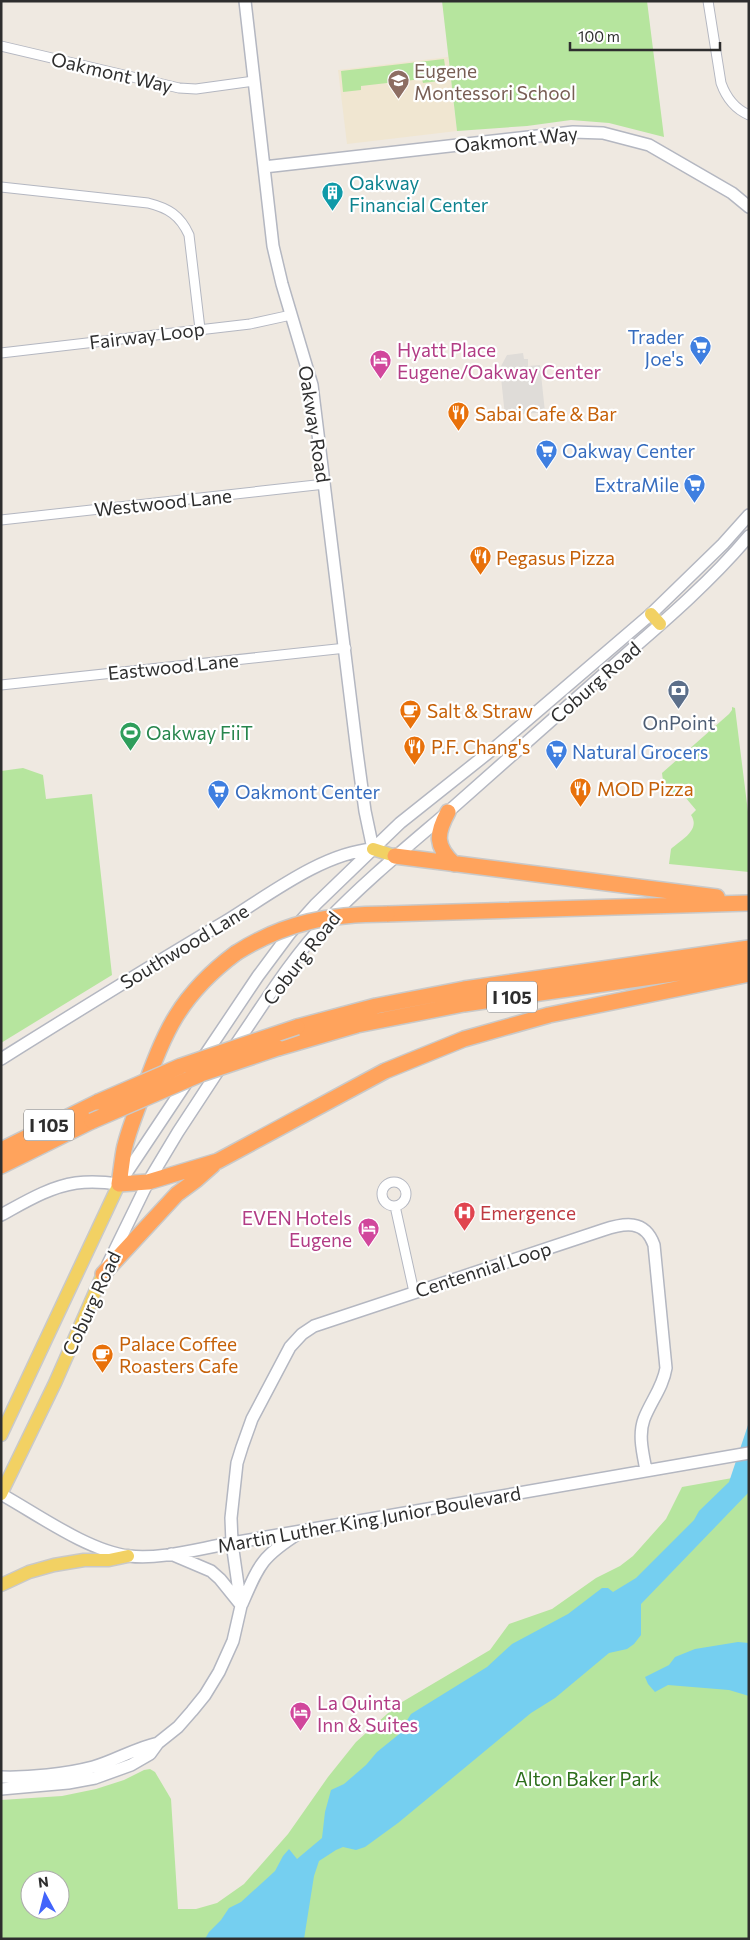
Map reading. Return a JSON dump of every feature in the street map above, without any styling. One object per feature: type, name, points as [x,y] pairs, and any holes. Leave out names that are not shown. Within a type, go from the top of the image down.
[{"type":"highway","points":[[448,812],[441,825],[439,838],[442,850],[454,864]]},
{"type":"highway","points":[[395,856],[749,902]]},
{"type":"highway","points":[[196,1174],[148,1182],[119,1184],[124,1149],[156,1053],[173,1020],[193,992],[213,970],[236,953],[276,931],[310,920],[355,914],[749,902]]},
{"type":"highway","name":"I 105","points":[[1,1150],[98,1102],[181,1066],[297,1027],[376,1006],[464,989],[749,948]]},
{"type":"highway","name":"I 105","points":[[1,1166],[92,1121],[193,1077],[278,1048],[356,1025],[464,1004],[749,963]]},
{"type":"highway","points":[[103,1274],[196,1174],[385,1071],[464,1039],[549,1015],[749,974]]},
{"type":"main road","name":"Oakway Road","points":[[245,1],[273,246],[312,385],[365,811],[373,849]]},
{"type":"main road","name":"Oakmont Way","points":[[264,167],[573,132],[600,132],[649,145],[732,194],[749,207]]},
{"type":"main road","name":"Coburg Road","points":[[2,1432],[119,1184],[263,968],[290,933],[316,904],[400,823],[498,745],[651,614],[723,544],[749,515]]},
{"type":"main road","name":"Coburg Road","points":[[1,1494],[148,1182],[178,1132],[287,970],[324,924],[395,856],[448,812],[660,624],[734,554],[749,536]]},
{"type":"main road","points":[[651,614],[660,624]]},
{"type":"main road","points":[[373,849],[395,856]]},
{"type":"main road","name":"Southwood Lane","points":[[1,1059],[142,971],[316,867],[356,851],[373,849]]},
{"type":"main road","points":[[1,1214],[39,1195],[61,1187],[90,1182],[119,1184]]},
{"type":"main road","name":"Centennial Loop","points":[[241,1606],[232,1543],[231,1518],[237,1463],[252,1419],[290,1347],[302,1334],[314,1326],[414,1292],[617,1226],[630,1224],[645,1230],[651,1237],[654,1245],[666,1368],[662,1384],[645,1418],[642,1429],[646,1470]]},
{"type":"main road","name":"Martin Luther King Junior Boulevard","points":[[1,1494],[80,1539],[128,1556],[170,1553],[232,1543],[749,1453]]},
{"type":"main road","points":[[1,1789],[59,1784],[95,1778],[131,1766],[150,1754],[158,1743],[178,1726],[205,1695],[219,1672],[233,1641],[241,1606],[263,1560],[277,1547],[304,1530]]},
{"type":"main road","points":[[170,1553],[210,1570],[220,1579],[241,1606]]},
{"type":"main road","points":[[1,1585],[39,1569],[67,1562],[109,1560],[128,1556]]},
{"type":"main road","points":[[1,1777],[93,1767],[142,1747],[158,1743]]},
{"type":"street","points":[[708,1],[721,83],[726,95],[735,106],[749,114]]},
{"type":"street","name":"Oakmont Way","points":[[1,46],[179,88],[196,89],[254,81]]},
{"type":"street","points":[[1,187],[148,203],[163,207],[176,214],[184,224],[189,235],[200,329]]},
{"type":"street","name":"Fairway Loop","points":[[1,353],[250,324],[291,314]]},
{"type":"street","name":"Westwood Lane","points":[[1,520],[325,484]]},
{"type":"street","name":"Eastwood Lane","points":[[1,685],[346,648]]},
{"type":"street","points":[[394,1206],[414,1292]]},
{"type":"shaded area","name":"Eugene Montessori School","points":[[448,57],[457,131],[347,144],[338,70]]},
{"type":"shaded area","points":[[523,353],[524,359],[528,359],[528,366],[540,365],[545,412],[505,416],[500,368],[507,355]]},
{"type":"green space","points":[[442,1],[647,1],[664,137],[609,123],[571,120],[527,126],[457,131]]},
{"type":"green space","points":[[444,59],[447,80],[423,83],[422,79],[361,86],[361,90],[343,92],[341,71]]},
{"type":"green space","points":[[732,707],[735,708],[749,820],[749,872],[669,864],[671,849],[692,830],[694,825],[691,815],[696,810],[680,791],[674,796],[663,781],[662,773],[729,714]]},
{"type":"green space","points":[[23,768],[43,775],[46,799],[92,794],[112,975],[1,1043],[1,771]]},
{"type":"green space","name":"Alton Baker Park","points":[[749,1475],[749,1939],[1,1939],[1,1800],[62,1796],[96,1789],[150,1769],[155,1772],[171,1799],[178,1909],[196,1909],[217,1903],[244,1884],[288,1834],[328,1777],[356,1742],[397,1705],[490,1650],[509,1624],[552,1609],[596,1578],[620,1566],[633,1556],[666,1519],[682,1487]]},
{"type":"water","points":[[749,1422],[749,1492],[641,1604],[641,1635],[634,1644],[627,1649],[609,1653],[555,1698],[531,1713],[398,1823],[365,1847],[356,1850],[343,1847],[319,1861],[314,1876],[304,1939],[205,1939],[229,1908],[241,1902],[275,1871],[289,1849],[297,1859],[322,1838],[325,1812],[331,1790],[344,1784],[366,1765],[377,1752],[398,1735],[411,1714],[487,1667],[512,1644],[568,1614],[602,1588],[608,1588],[613,1592],[636,1578],[729,1482]]},
{"type":"water","points":[[738,1642],[749,1643],[749,1696],[729,1690],[668,1685],[655,1692],[645,1677],[669,1665],[675,1657],[695,1649]]},
{"type":"place","name":"Eugene Montessori School","points":[[398,100]]},
{"type":"place","name":"Oakway Financial Center","points":[[333,212]]},
{"type":"place","name":"Trader Joe's","points":[[700,366]]},
{"type":"place","name":"Hyatt Place Eugene/Oakway Center","points":[[381,379]]},
{"type":"place","name":"Sabai Cafe & Bar","points":[[459,432]]},
{"type":"place","name":"Oakway Center","points":[[546,469]]},
{"type":"place","name":"ExtraMile","points":[[695,503]]},
{"type":"place","name":"Pegasus Pizza","points":[[480,576]]},
{"type":"place","name":"OnPoint","points":[[679,710]]},
{"type":"place","name":"Salt & Straw","points":[[411,729]]},
{"type":"place","name":"Oakway FiiT","points":[[130,751]]},
{"type":"place","name":"P.F. Chang's","points":[[415,765]]},
{"type":"place","name":"Natural Grocers","points":[[556,770]]},
{"type":"place","name":"MOD Pizza","points":[[581,807]]},
{"type":"place","name":"Oakmont Center","points":[[219,810]]},
{"type":"place","name":"Emergence","points":[[464,1231]]},
{"type":"place","name":"EVEN Hotels Eugene","points":[[368,1247]]},
{"type":"place","name":"Palace Coffee Roasters Cafe","points":[[103,1373]]},
{"type":"place","name":"La Quinta Inn & Suites","points":[[301,1732]]}]
